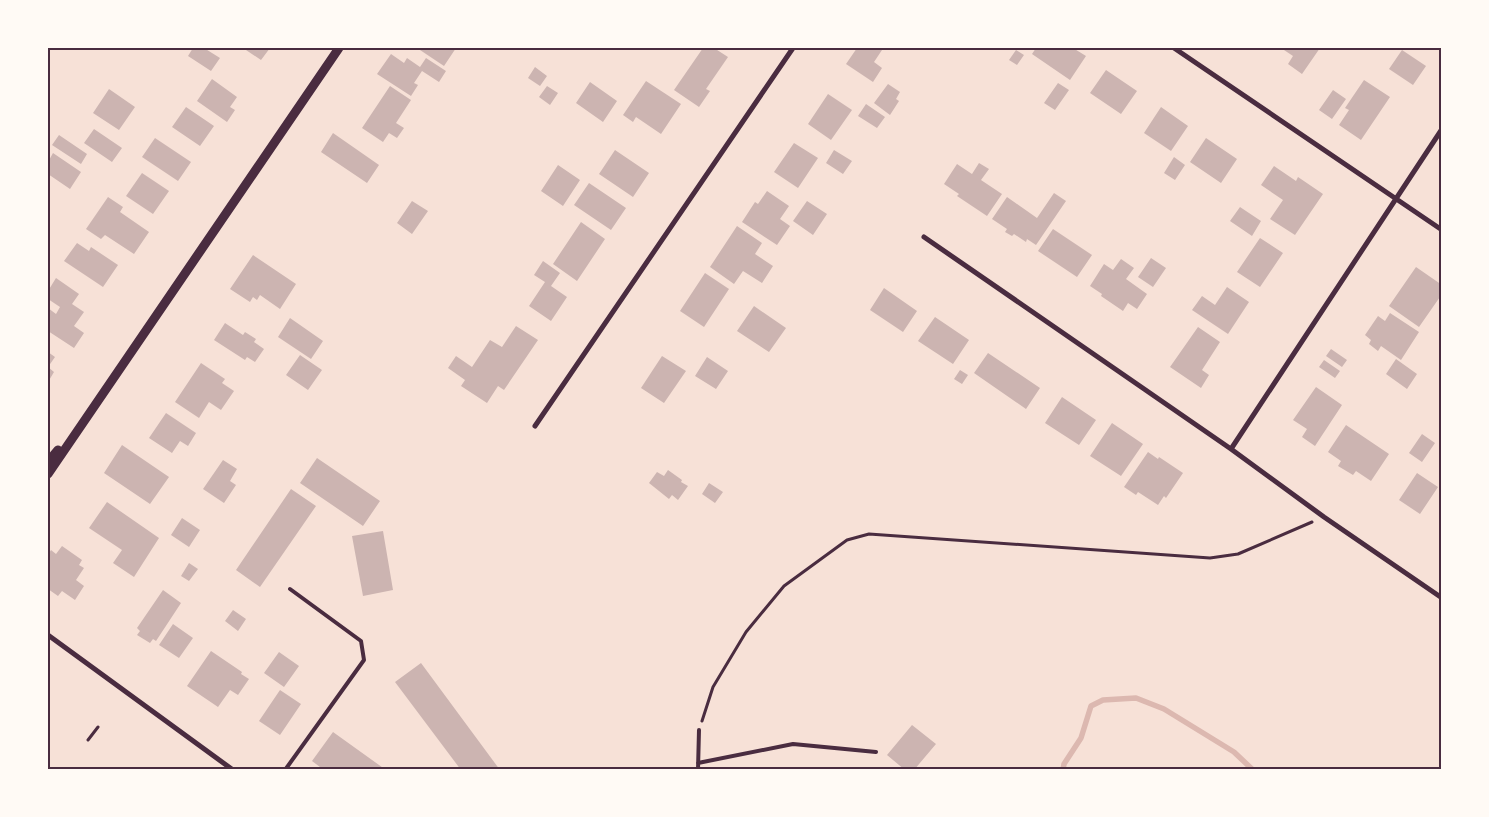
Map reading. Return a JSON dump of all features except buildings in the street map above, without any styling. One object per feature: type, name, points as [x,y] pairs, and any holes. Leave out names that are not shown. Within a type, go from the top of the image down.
[{"type":"street","points":[[48,474],[339,48]]},
{"type":"street","points":[[535,426],[793,48]]},
{"type":"street","points":[[1174,48],[1442,230]]},
{"type":"street","points":[[1231,449],[1395,197],[1442,129]]},
{"type":"street","points":[[924,238],[1231,449],[1324,517],[1442,598]]},
{"type":"street","points":[[48,462],[79,428]]},
{"type":"street","points":[[48,635],[233,770]]},
{"type":"lane","points":[[285,770],[364,660],[361,642],[290,589]]},
{"type":"lane","points":[[698,770],[699,730]]},
{"type":"lane","points":[[698,763],[792,744],[876,752]]},
{"type":"path","points":[[699,730],[713,688],[746,632],[784,586],[847,540],[869,534],[1210,558],[1238,554],[1324,517]]},
{"type":"path","points":[[88,740],[98,727]]},
{"type":"waterway","points":[[1063,770],[1064,764],[1081,738],[1091,706],[1103,700],[1136,698],[1164,709],[1234,752],[1253,770]]}]
